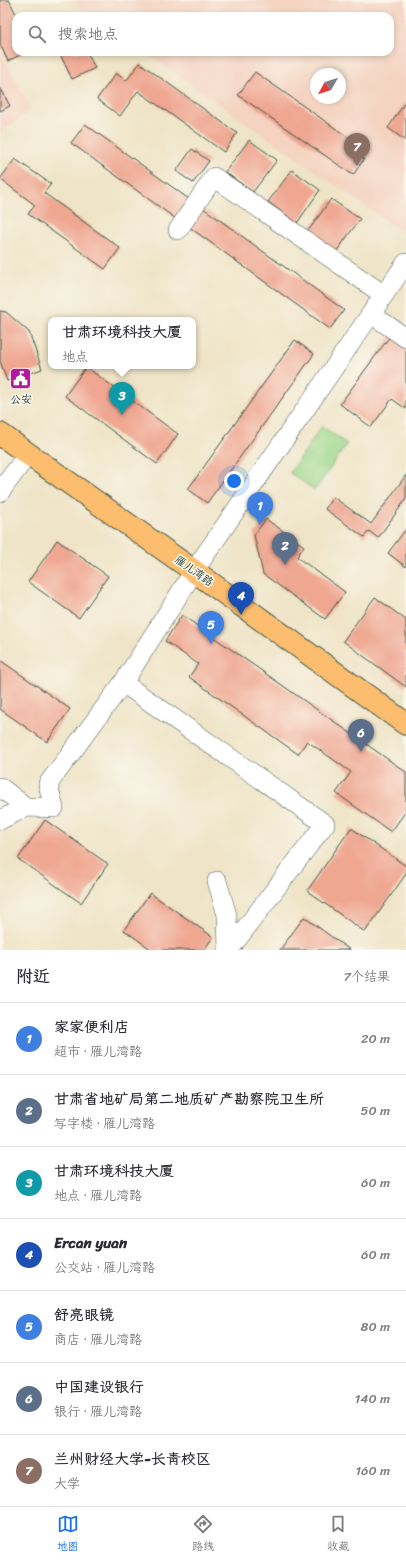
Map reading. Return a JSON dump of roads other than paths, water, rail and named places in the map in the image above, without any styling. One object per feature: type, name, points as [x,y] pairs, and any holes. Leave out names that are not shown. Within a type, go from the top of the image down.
[{"type":"main road","name":"雁儿湾路","points":[[0,434],[194,570],[406,723]]},
{"type":"street","points":[[178,230],[214,177],[384,296]]},
{"type":"street","points":[[0,820],[26,807],[54,808],[48,784],[123,683],[194,570],[406,263]]},
{"type":"street","points":[[371,314],[406,338]]},
{"type":"street","points":[[0,492],[28,454]]},
{"type":"street","points":[[123,683],[325,824],[229,950]]},
{"type":"street","points":[[0,787],[26,807]]},
{"type":"street","points":[[217,881],[227,915],[229,950]]},
{"type":"place","name":"兰州财经大学-长青校区","points":[[357,166]]},
{"type":"place","name":"公安","points":[[21,379]]},
{"type":"place","name":"甘肃环境科技大厦","points":[[122,415]]},
{"type":"place","name":"家家便利店","points":[[260,525]]},
{"type":"place","name":"甘肃省地矿局第二地质矿产勘察院卫生所","points":[[285,565]]},
{"type":"place","name":"Ercan yuan","points":[[241,615]]},
{"type":"place","name":"舒亮眼镜","points":[[211,644]]},
{"type":"place","name":"中国建设银行","points":[[361,752]]}]
